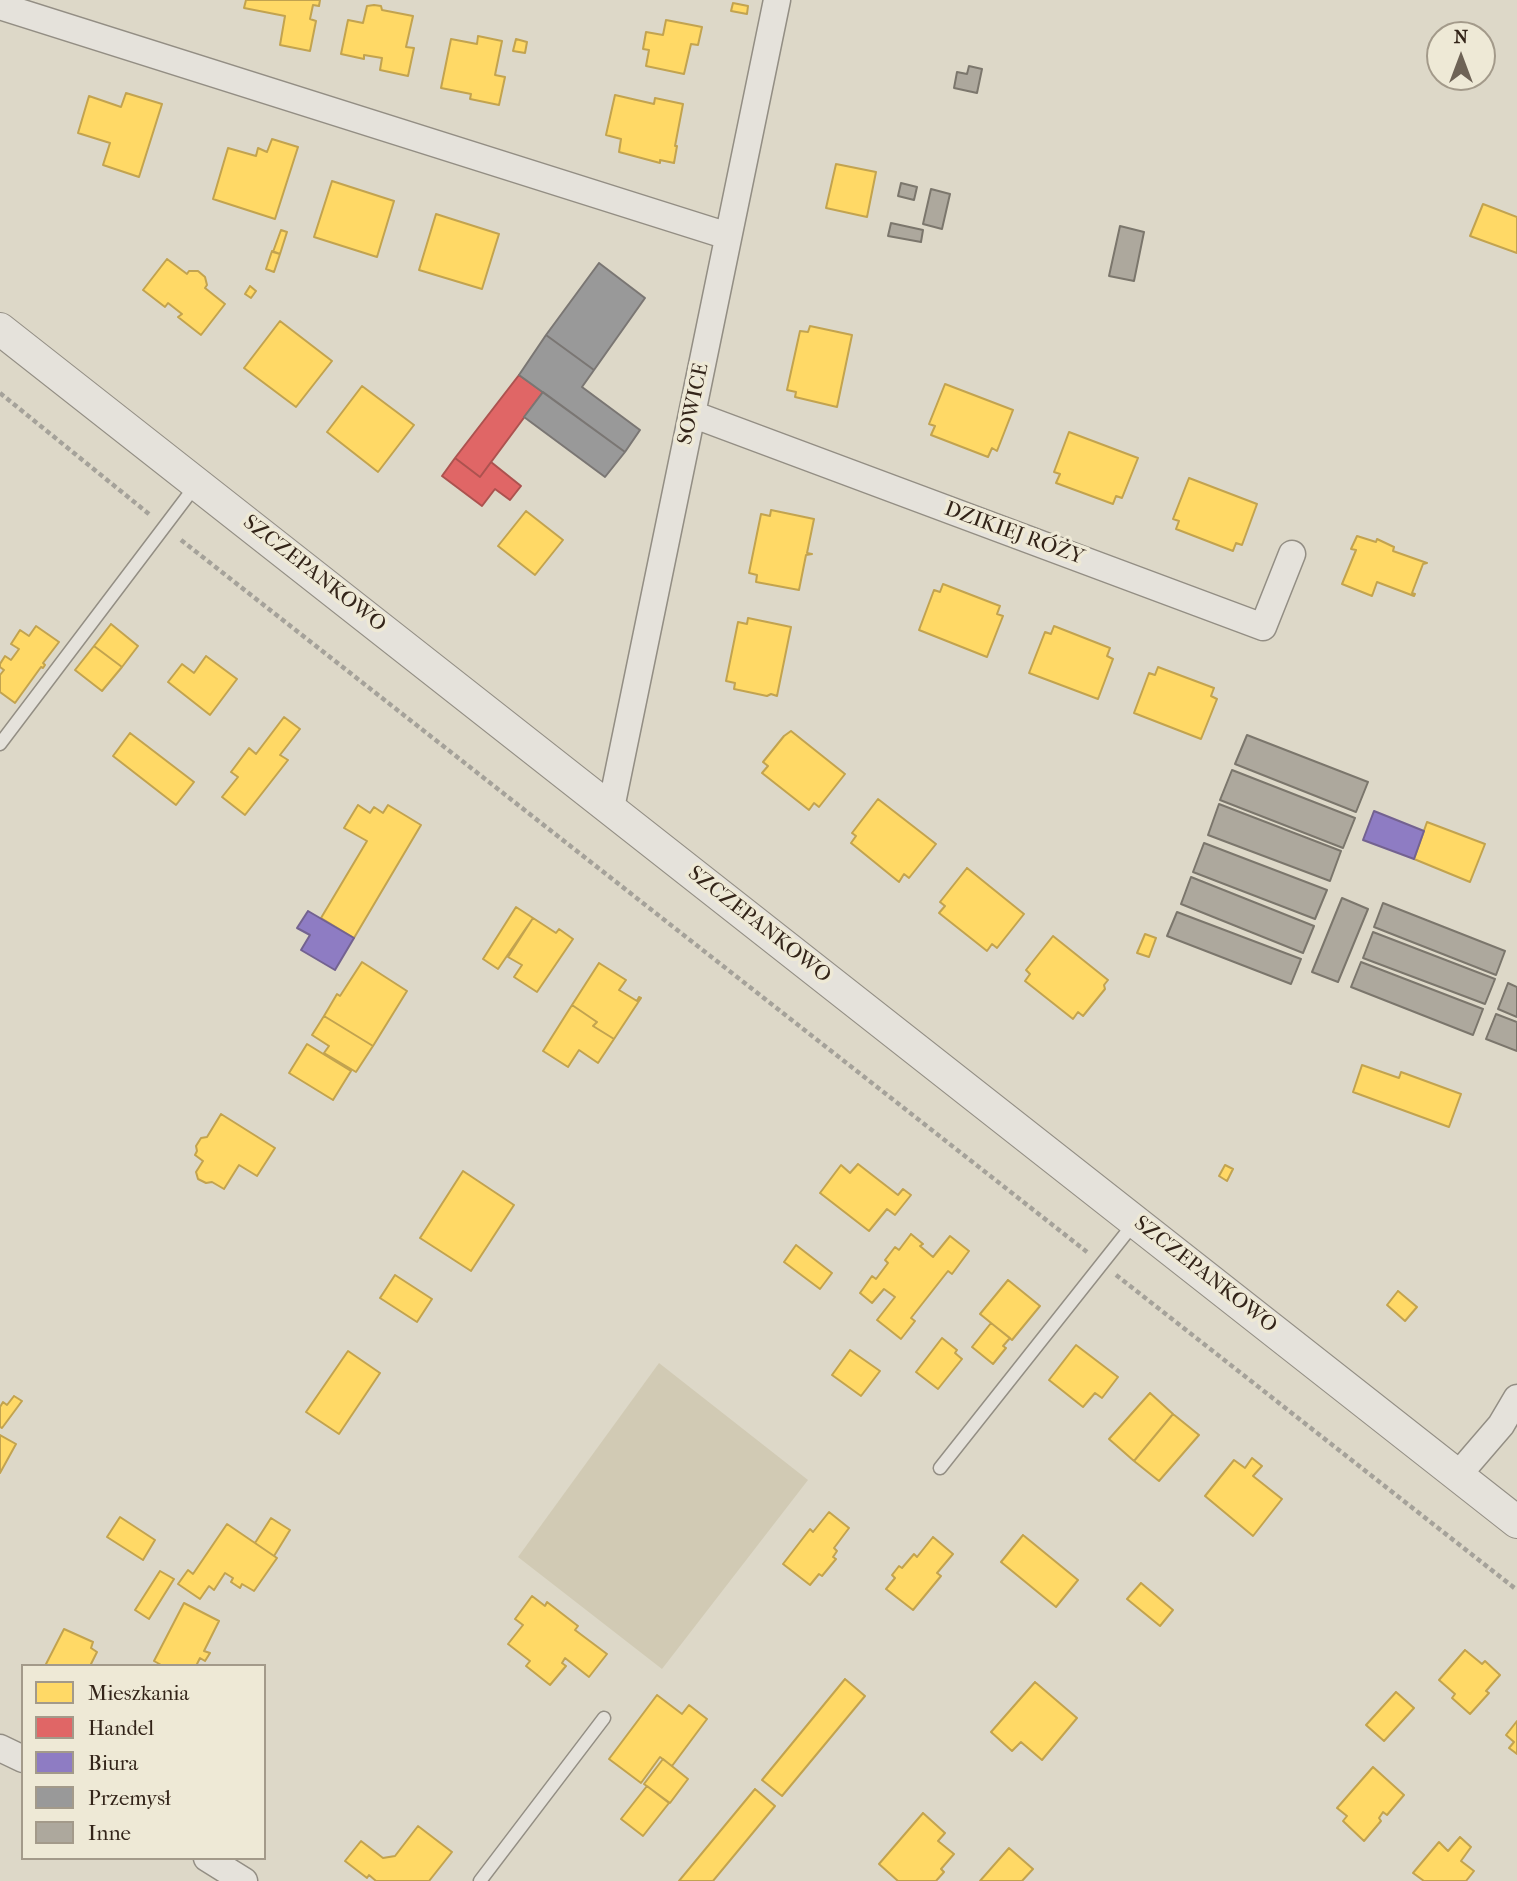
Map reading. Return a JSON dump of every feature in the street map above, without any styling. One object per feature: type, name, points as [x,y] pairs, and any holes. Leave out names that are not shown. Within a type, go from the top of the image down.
[{"type":"street","name":"SOWICE","points":[[611,808],[777,0]]},
{"type":"street","points":[[0,6],[728,236]]},
{"type":"street","name":"SZCZEPANKOWO","points":[[0,329],[1517,1522]]},
{"type":"street","name":"DZIKIEJ RÓŻY","points":[[692,414],[1263,627],[1292,554]]},
{"type":"street","points":[[1458,1475],[1501,1425],[1517,1398]]},
{"type":"street","points":[[0,1748],[21,1758]]},
{"type":"street","points":[[210,1860],[244,1881]]},
{"type":"lane","points":[[0,744],[198,483]]},
{"type":"lane","points":[[940,1468],[1135,1221]]},
{"type":"lane","points":[[480,1881],[604,1718]]},
{"type":"path","points":[[0,393],[164,527],[1517,1590]]},
{"type":"shaded area","points":[[659,1363],[808,1480],[662,1669],[518,1557]]},
{"type":"building: Mieszkania","points":[[246,0],[320,0],[319,6],[313,5],[310,19],[316,21],[310,51],[280,45],[285,16],[244,8]]},
{"type":"building: Mieszkania","points":[[733,3],[748,6],[747,14],[731,11]]},
{"type":"building: Mieszkania","points":[[367,6],[381,6],[382,10],[413,16],[406,47],[414,48],[408,76],[380,70],[382,58],[364,55],[364,59],[341,54],[348,20],[363,23]]},
{"type":"building: Mieszkania","points":[[666,20],[702,27],[698,45],[691,44],[684,74],[646,66],[649,50],[643,49],[646,32],[663,35]]},
{"type":"building: Mieszkania","points":[[478,36],[502,41],[495,75],[505,77],[499,105],[470,99],[471,94],[441,88],[451,39],[477,44]]},
{"type":"building: Mieszkania","points":[[516,39],[527,42],[525,53],[513,51]]},
{"type":"building: Mieszkania","points":[[126,93],[162,104],[139,177],[103,165],[110,143],[78,133],[89,96],[121,107]]},
{"type":"building: Mieszkania","points":[[615,95],[654,104],[655,98],[683,104],[674,163],[660,160],[660,163],[619,152],[621,139],[606,135]]},
{"type":"building: Mieszkania","points":[[272,139],[298,147],[275,219],[213,199],[228,148],[256,156],[258,148],[267,152]]},
{"type":"building: Mieszkania","points":[[836,164],[876,172],[867,217],[826,208]]},
{"type":"building: Mieszkania","points":[[332,181],[394,201],[377,257],[314,237]]},
{"type":"building: Mieszkania","points":[[1483,204],[1517,217],[1517,253],[1470,236]]},
{"type":"building: Mieszkania","points":[[436,214],[499,234],[482,289],[419,270]]},
{"type":"building: Mieszkania","points":[[281,230],[287,232],[280,254],[273,252]]},
{"type":"building: Mieszkania","points":[[272,251],[280,254],[274,272],[266,269]]},
{"type":"building: Mieszkania","points":[[167,259],[187,274],[189,271],[198,271],[205,277],[205,288],[225,304],[201,335],[178,317],[182,314],[168,303],[165,307],[143,290]]},
{"type":"building: Mieszkania","points":[[250,286],[256,291],[251,298],[245,294]]},
{"type":"building: Mieszkania","points":[[280,321],[332,361],[296,407],[244,368]]},
{"type":"building: Mieszkania","points":[[810,326],[852,335],[837,407],[795,397],[796,392],[787,390],[800,331],[808,332]]},
{"type":"building: Mieszkania","points":[[945,384],[1013,410],[997,451],[992,448],[988,457],[931,435],[935,426],[929,424]]},
{"type":"building: Mieszkania","points":[[362,386],[414,425],[378,472],[327,432]]},
{"type":"building: Mieszkania","points":[[1069,432],[1138,458],[1122,498],[1116,496],[1113,504],[1056,483],[1060,474],[1054,472]]},
{"type":"building: Mieszkania","points":[[1189,478],[1257,504],[1242,545],[1236,543],[1233,551],[1176,529],[1179,521],[1173,519]]},
{"type":"building: Mieszkania","points":[[771,510],[814,519],[807,553],[812,554],[806,555],[799,590],[756,582],[757,575],[749,573],[761,514],[770,516]]},
{"type":"building: Mieszkania","points":[[526,511],[563,540],[535,575],[498,546]]},
{"type":"building: Mieszkania","points":[[1357,536],[1376,542],[1377,539],[1394,547],[1393,551],[1427,563],[1423,564],[1412,593],[1414,596],[1377,582],[1372,596],[1342,584],[1356,550],[1351,549]]},
{"type":"building: Mieszkania","points":[[943,584],[1000,606],[997,614],[1003,616],[987,657],[919,630],[934,590],[940,592]]},
{"type":"building: Mieszkania","points":[[748,618],[791,627],[777,696],[734,689],[735,683],[726,681],[738,622],[747,624]]},
{"type":"building: Mieszkania","points":[[111,624],[138,646],[122,667],[94,646]]},
{"type":"building: Mieszkania","points":[[36,626],[59,642],[43,663],[43,668],[41,667],[15,703],[0,692],[0,675],[4,670],[0,664],[5,656],[11,660],[19,649],[11,644],[20,630],[29,636]]},
{"type":"building: Mieszkania","points":[[1054,626],[1110,648],[1107,656],[1113,659],[1098,699],[1029,673],[1045,632],[1051,634]]},
{"type":"building: Mieszkania","points":[[94,646],[122,667],[102,691],[75,670]]},
{"type":"building: Mieszkania","points":[[206,656],[237,679],[210,715],[168,682],[182,664],[194,673]]},
{"type":"building: Mieszkania","points":[[1158,667],[1214,688],[1211,696],[1217,699],[1201,739],[1134,713],[1149,673],[1155,675]]},
{"type":"building: Mieszkania","points":[[284,717],[300,729],[280,755],[288,760],[245,815],[222,797],[238,777],[231,772],[249,748],[256,754]]},
{"type":"building: Mieszkania","points":[[791,731],[845,774],[819,807],[814,803],[809,810],[762,773],[768,766],[763,762]]},
{"type":"building: Mieszkania","points":[[130,733],[194,782],[176,805],[113,756]]},
{"type":"building: Mieszkania","points":[[878,799],[936,844],[909,878],[904,874],[899,882],[851,843],[856,836],[852,833]]},
{"type":"building: Mieszkania","points":[[358,805],[370,813],[374,807],[383,813],[388,805],[421,825],[354,938],[321,918],[367,841],[344,828]]},
{"type":"building: Mieszkania","points":[[1427,822],[1485,844],[1470,882],[1414,859]]},
{"type":"building: Mieszkania","points":[[967,868],[1024,914],[997,948],[992,944],[987,951],[939,913],[945,906],[940,902]]},
{"type":"building: Mieszkania","points":[[516,907],[533,918],[498,969],[483,959]]},
{"type":"building: Mieszkania","points":[[533,918],[556,933],[559,929],[573,939],[537,992],[514,977],[522,965],[508,957]]},
{"type":"building: Mieszkania","points":[[1145,934],[1156,938],[1149,957],[1137,953]]},
{"type":"building: Mieszkania","points":[[1053,936],[1108,980],[1104,985],[1105,989],[1083,1016],[1078,1012],[1073,1019],[1025,981],[1030,974],[1026,970]]},
{"type":"building: Mieszkania","points":[[362,962],[407,991],[373,1046],[324,1016]]},
{"type":"building: Mieszkania","points":[[599,963],[626,980],[619,990],[637,1001],[641,998],[614,1039],[593,1026],[597,1022],[572,1005]]},
{"type":"building: Mieszkania","points":[[572,1005],[597,1022],[593,1026],[614,1039],[598,1063],[579,1050],[568,1067],[543,1051]]},
{"type":"building: Mieszkania","points":[[324,1016],[373,1046],[356,1072],[324,1053],[329,1046],[312,1035]]},
{"type":"building: Mieszkania","points":[[307,1044],[351,1071],[333,1100],[289,1073]]},
{"type":"building: Mieszkania","points":[[1362,1065],[1399,1078],[1401,1072],[1461,1094],[1449,1127],[1353,1092]]},
{"type":"building: Mieszkania","points":[[221,1114],[275,1148],[257,1176],[239,1165],[224,1189],[212,1182],[206,1183],[198,1179],[196,1172],[203,1161],[195,1155],[201,1138],[207,1137]]},
{"type":"building: Mieszkania","points":[[858,1164],[898,1195],[903,1189],[911,1195],[895,1215],[887,1209],[869,1231],[820,1193],[841,1165],[850,1173]]},
{"type":"building: Mieszkania","points":[[1225,1165],[1233,1169],[1227,1181],[1219,1176]]},
{"type":"building: Mieszkania","points":[[463,1171],[514,1205],[471,1271],[420,1238]]},
{"type":"building: Mieszkania","points":[[911,1234],[933,1257],[950,1236],[969,1251],[952,1274],[948,1271],[911,1318],[915,1321],[901,1339],[877,1320],[895,1297],[884,1289],[872,1303],[860,1293],[872,1276],[876,1279],[888,1263],[885,1260],[895,1247],[899,1250]]},
{"type":"building: Mieszkania","points":[[796,1245],[832,1273],[820,1289],[784,1262]]},
{"type":"building: Mieszkania","points":[[395,1275],[432,1299],[417,1322],[380,1298]]},
{"type":"building: Mieszkania","points":[[1008,1280],[1040,1306],[1012,1340],[980,1314]]},
{"type":"building: Mieszkania","points":[[1398,1291],[1417,1307],[1405,1321],[1387,1305]]},
{"type":"building: Mieszkania","points":[[991,1323],[1010,1338],[1003,1346],[1006,1348],[993,1364],[972,1347]]},
{"type":"building: Mieszkania","points":[[942,1338],[957,1350],[955,1353],[962,1359],[938,1389],[916,1372]]},
{"type":"building: Mieszkania","points":[[1076,1345],[1118,1377],[1102,1398],[1095,1393],[1083,1407],[1049,1380]]},
{"type":"building: Mieszkania","points":[[850,1350],[880,1371],[861,1396],[832,1375]]},
{"type":"building: Mieszkania","points":[[348,1351],[380,1373],[339,1434],[306,1412]]},
{"type":"building: Mieszkania","points":[[1150,1393],[1173,1414],[1134,1461],[1109,1439]]},
{"type":"building: Mieszkania","points":[[14,1396],[22,1401],[2,1428],[0,1407],[3,1402],[7,1405]]},
{"type":"building: Mieszkania","points":[[1173,1414],[1199,1435],[1159,1481],[1134,1461]]},
{"type":"building: Mieszkania","points":[[0,1435],[16,1444],[0,1473]]},
{"type":"building: Mieszkania","points":[[1252,1458],[1262,1466],[1253,1476],[1282,1499],[1253,1536],[1205,1496],[1234,1460],[1245,1468]]},
{"type":"building: Mieszkania","points":[[829,1512],[849,1528],[834,1548],[837,1551],[833,1557],[836,1559],[822,1576],[819,1574],[810,1585],[783,1564],[810,1529],[813,1532]]},
{"type":"building: Mieszkania","points":[[120,1517],[155,1540],[143,1560],[107,1537]]},
{"type":"building: Mieszkania","points":[[271,1518],[290,1530],[274,1556],[255,1543]]},
{"type":"building: Mieszkania","points":[[227,1524],[277,1558],[254,1591],[242,1584],[240,1588],[231,1582],[233,1578],[225,1573],[214,1590],[209,1586],[200,1599],[178,1584],[188,1570],[193,1574]]},
{"type":"building: Mieszkania","points":[[1023,1535],[1078,1580],[1056,1607],[1001,1562]]},
{"type":"building: Mieszkania","points":[[933,1537],[953,1554],[937,1573],[941,1576],[913,1610],[886,1589],[895,1578],[892,1575],[899,1566],[902,1568],[914,1554],[917,1557]]},
{"type":"building: Mieszkania","points":[[160,1571],[174,1579],[149,1619],[135,1610]]},
{"type":"building: Mieszkania","points":[[1141,1583],[1173,1610],[1160,1626],[1127,1599]]},
{"type":"building: Mieszkania","points":[[532,1596],[545,1606],[547,1602],[578,1626],[575,1630],[607,1654],[589,1677],[565,1658],[562,1663],[566,1666],[550,1685],[526,1666],[530,1661],[508,1644],[523,1625],[515,1619]]},
{"type":"building: Mieszkania","points":[[184,1603],[219,1621],[204,1651],[210,1653],[205,1661],[200,1658],[197,1664],[159,1664],[154,1661]]},
{"type":"building: Mieszkania","points":[[64,1629],[93,1642],[91,1648],[97,1652],[91,1664],[46,1664]]},
{"type":"building: Mieszkania","points":[[1465,1650],[1482,1664],[1485,1661],[1500,1675],[1486,1691],[1489,1693],[1470,1714],[1452,1698],[1455,1694],[1439,1680]]},
{"type":"building: Mieszkania","points":[[845,1679],[865,1696],[782,1796],[762,1780]]},
{"type":"building: Mieszkania","points":[[1035,1682],[1077,1718],[1042,1760],[1021,1742],[1012,1751],[991,1732]]},
{"type":"building: Mieszkania","points":[[1396,1692],[1414,1708],[1384,1741],[1366,1725]]},
{"type":"building: Mieszkania","points":[[657,1695],[682,1714],[689,1705],[707,1719],[672,1766],[660,1757],[641,1783],[609,1759]]},
{"type":"building: Mieszkania","points":[[1517,1721],[1517,1754],[1509,1748],[1514,1742],[1506,1735]]},
{"type":"building: Mieszkania","points":[[663,1759],[688,1779],[670,1803],[644,1784]]},
{"type":"building: Mieszkania","points":[[1373,1767],[1404,1795],[1387,1815],[1383,1812],[1379,1818],[1381,1821],[1364,1841],[1343,1821],[1347,1816],[1337,1808]]},
{"type":"building: Mieszkania","points":[[647,1786],[669,1803],[643,1836],[621,1819]]},
{"type":"building: Mieszkania","points":[[755,1789],[775,1806],[713,1881],[679,1881]]},
{"type":"building: Mieszkania","points":[[923,1813],[945,1833],[938,1841],[954,1854],[941,1869],[944,1872],[936,1881],[898,1881],[879,1864]]},
{"type":"building: Mieszkania","points":[[418,1826],[452,1852],[429,1881],[376,1881],[369,1875],[367,1878],[345,1861],[361,1841],[383,1858],[395,1856]]},
{"type":"building: Mieszkania","points":[[1460,1837],[1471,1847],[1461,1861],[1474,1871],[1466,1881],[1424,1881],[1413,1873],[1439,1842],[1448,1851]]},
{"type":"building: Mieszkania","points":[[1009,1848],[1033,1869],[1022,1881],[980,1881]]},
{"type":"building: Handel","points":[[519,375],[543,392],[480,477],[455,458]]},
{"type":"building: Handel","points":[[455,458],[480,477],[491,462],[521,486],[510,500],[495,489],[482,506],[442,476]]},
{"type":"building: Biura","points":[[1374,811],[1424,831],[1414,859],[1363,840]]},
{"type":"building: Biura","points":[[308,911],[354,938],[335,970],[301,950],[310,935],[297,928]]},
{"type":"building: Przemysł","points":[[599,263],[645,298],[594,370],[546,335]]},
{"type":"building: Przemysł","points":[[546,335],[594,370],[582,387],[640,430],[625,452],[519,375]]},
{"type":"building: Przemysł","points":[[543,392],[625,452],[605,477],[524,417]]},
{"type":"building: Inne","points":[[969,66],[982,69],[977,93],[954,88],[957,72],[967,74]]},
{"type":"building: Inne","points":[[901,183],[917,187],[914,200],[898,196]]},
{"type":"building: Inne","points":[[931,189],[950,194],[942,229],[923,224]]},
{"type":"building: Inne","points":[[891,223],[923,230],[921,242],[888,236]]},
{"type":"building: Inne","points":[[1120,226],[1144,232],[1134,281],[1109,276]]},
{"type":"building: Inne","points":[[1247,735],[1368,782],[1356,812],[1235,764]]},
{"type":"building: Inne","points":[[1232,770],[1355,818],[1343,848],[1220,800]]},
{"type":"building: Inne","points":[[1219,804],[1341,851],[1330,881],[1208,835]]},
{"type":"building: Inne","points":[[1204,843],[1327,890],[1315,919],[1193,872]]},
{"type":"building: Inne","points":[[1191,877],[1314,926],[1303,953],[1181,904]]},
{"type":"building: Inne","points":[[1342,898],[1368,909],[1338,982],[1312,972]]},
{"type":"building: Inne","points":[[1383,903],[1505,951],[1496,975],[1374,927]]},
{"type":"building: Inne","points":[[1177,912],[1301,959],[1291,984],[1167,936]]},
{"type":"building: Inne","points":[[1373,932],[1495,979],[1485,1004],[1363,958]]},
{"type":"building: Inne","points":[[1361,962],[1483,1009],[1473,1035],[1351,987]]},
{"type":"building: Inne","points":[[1508,983],[1517,987],[1517,1017],[1498,1009]]},
{"type":"building: Inne","points":[[1496,1014],[1517,1022],[1517,1051],[1486,1039]]}]
